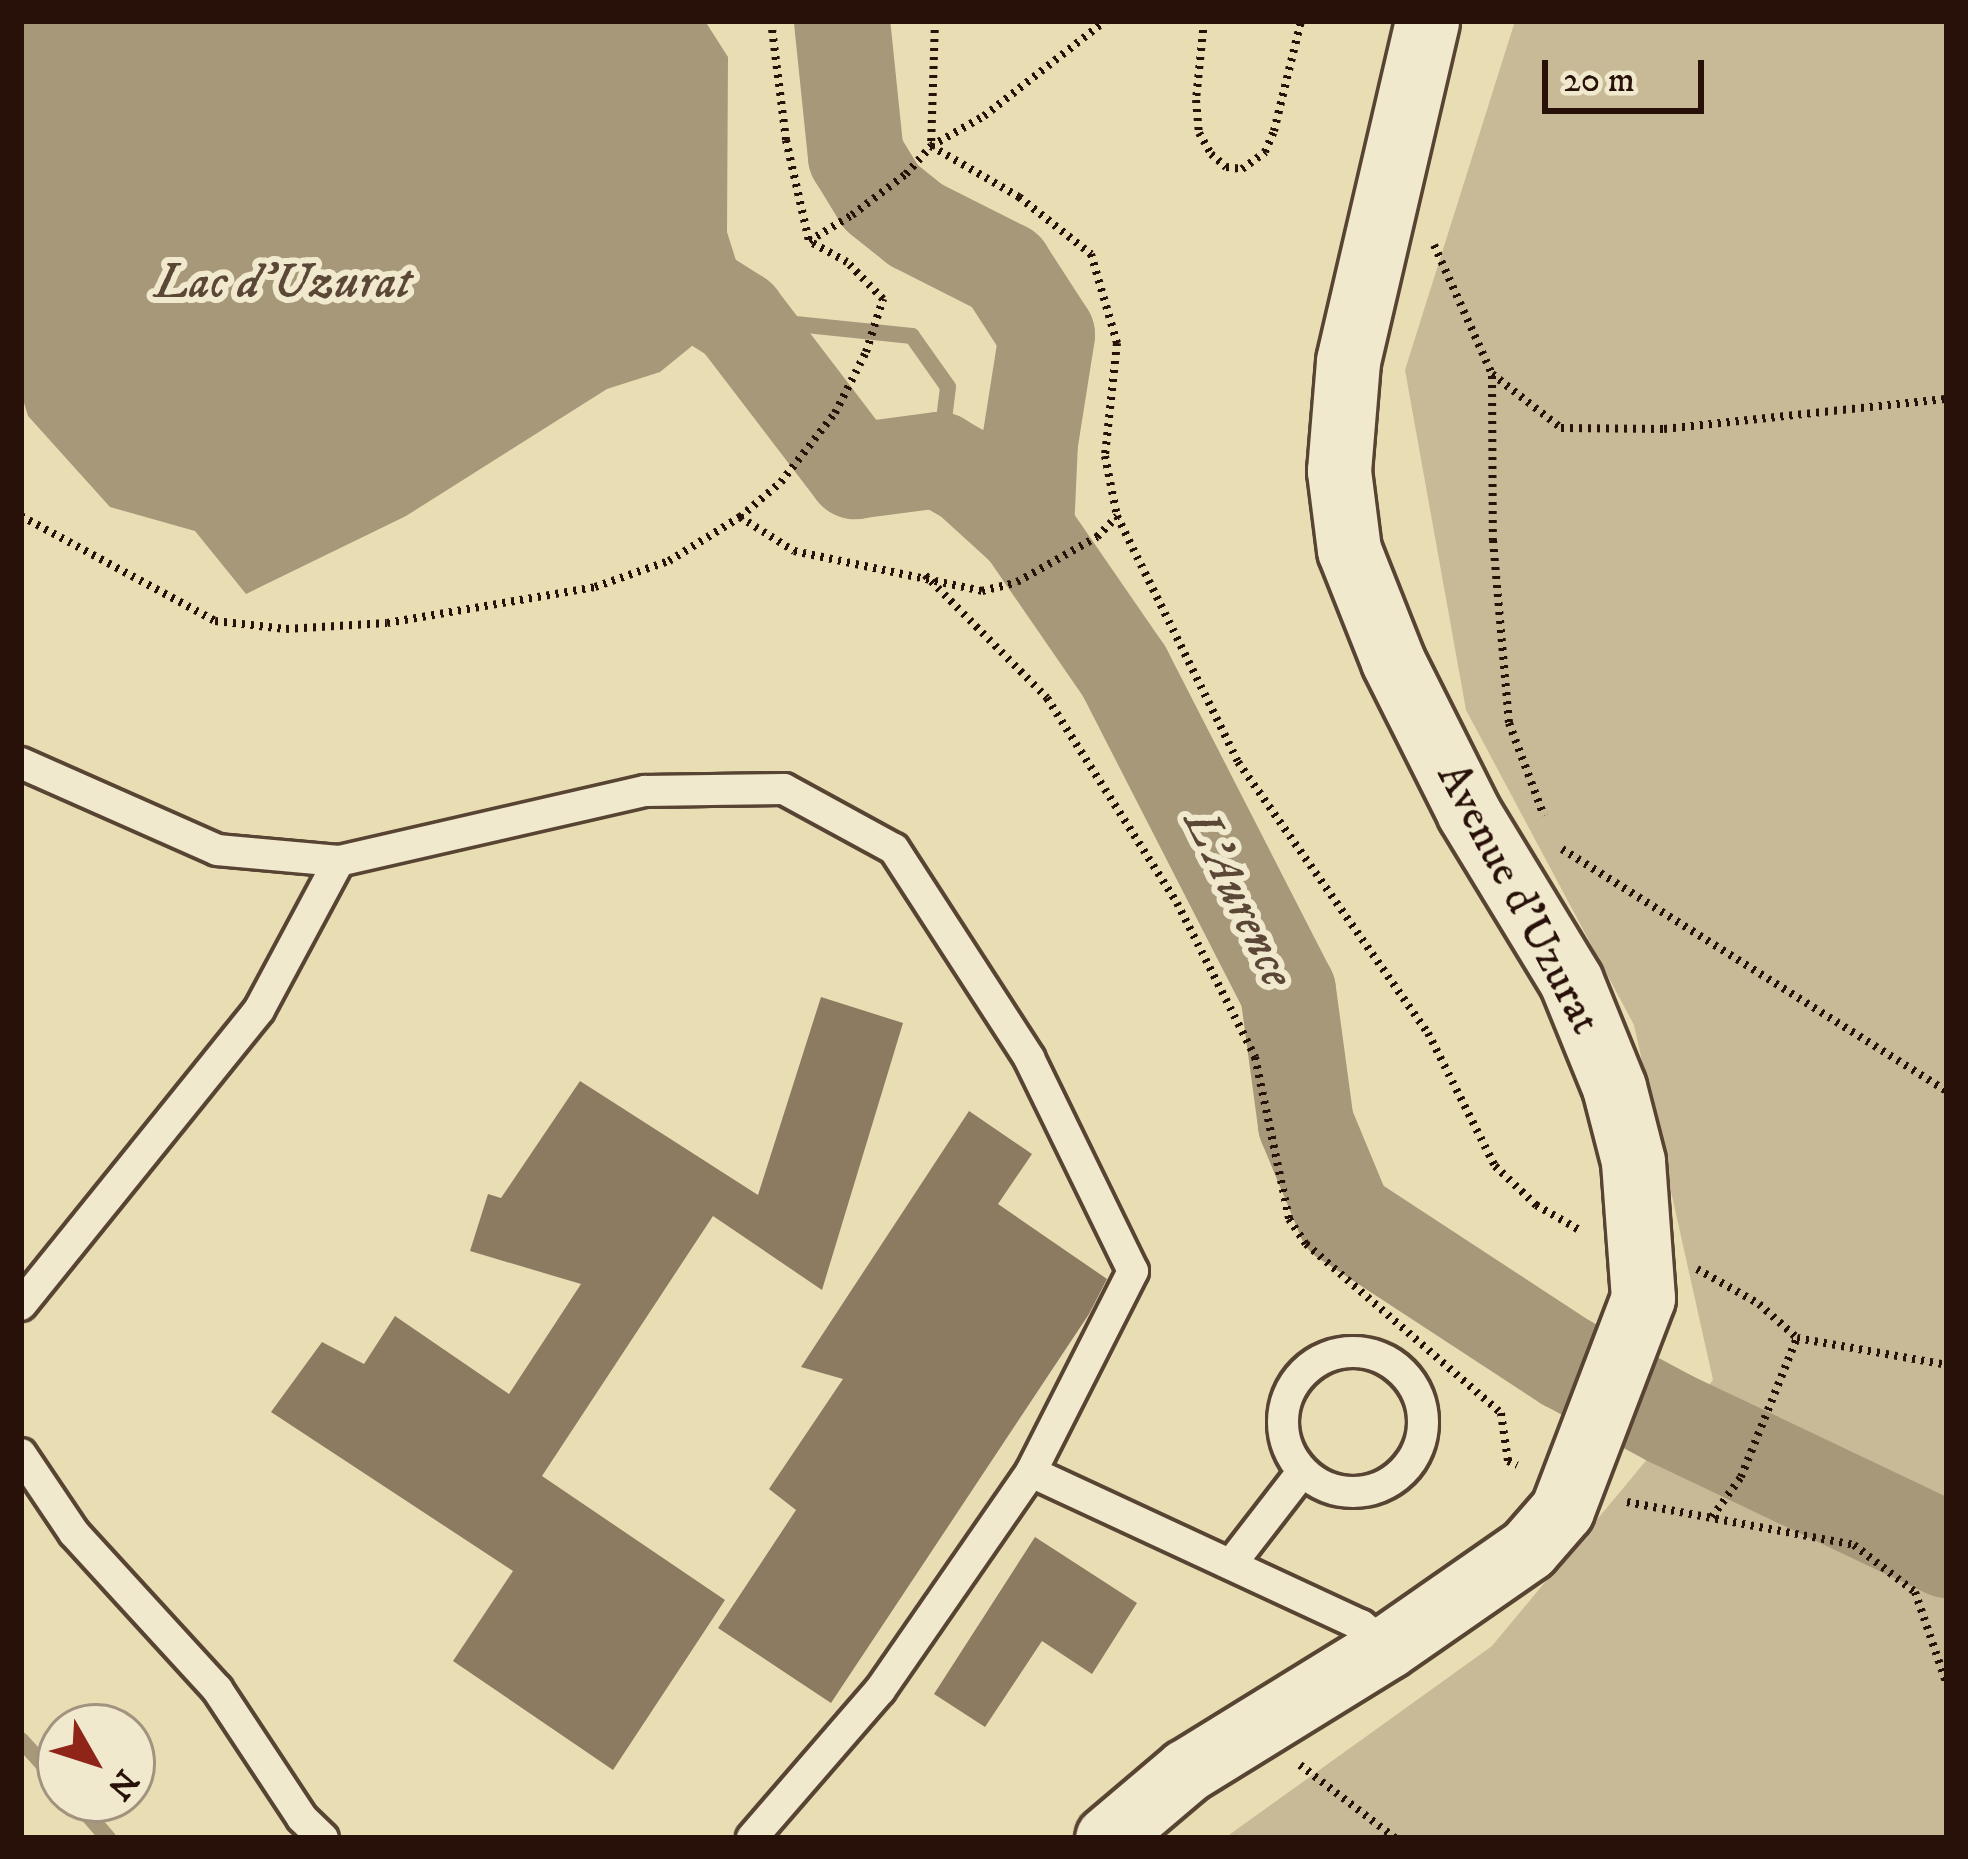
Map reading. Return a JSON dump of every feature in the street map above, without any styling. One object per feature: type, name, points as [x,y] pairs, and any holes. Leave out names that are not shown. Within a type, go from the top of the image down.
[{"type":"street","name":"Avenue d'Uzurat","points":[[1107,1838],[1186,1771],[1387,1647],[1528,1549],[1562,1510],[1636,1328],[1643,1298],[1633,1161],[1615,1087],[1571,981],[1469,813],[1393,661],[1349,550],[1339,471],[1348,361],[1427,21]]},
{"type":"lane","points":[[21,763],[218,850],[339,861],[668,791],[784,789],[894,849],[1029,1058],[1133,1271],[1031,1472],[880,1690],[752,1838]]},
{"type":"lane","points":[[21,1305],[259,1010],[339,861]]},
{"type":"lane","points":[[1349,1350],[1395,1364],[1412,1382],[1422,1405],[1424,1430],[1403,1471],[1386,1484],[1342,1492],[1303,1472],[1282,1432],[1290,1389],[1304,1370],[1349,1350]]},
{"type":"lane","points":[[21,1454],[74,1533],[217,1689],[302,1818],[323,1838]]},
{"type":"lane","points":[[1031,1472],[1361,1624],[1387,1647]]},
{"type":"lane","points":[[1231,1564],[1303,1472]]},
{"type":"path","points":[[21,516],[215,621],[286,629],[386,623],[595,586],[669,561],[740,517],[803,456],[835,413],[866,352],[884,299],[847,262],[809,241],[786,140],[771,21]]},
{"type":"path","points":[[931,146],[935,21]]},
{"type":"path","points":[[809,241],[852,215],[906,174],[931,146],[984,116],[1105,21]]},
{"type":"path","points":[[1204,21],[1196,100],[1199,133],[1211,154],[1226,166],[1242,169],[1265,152],[1274,131],[1301,21]]},
{"type":"path","points":[[931,146],[1019,197],[1091,254],[1117,343],[1105,456],[1117,516],[1238,762],[1428,1033],[1495,1166],[1536,1205],[1598,1241],[1699,1270],[1759,1304],[1797,1338],[1947,1365]]},
{"type":"path","points":[[1390,166],[1446,265],[1492,374],[1492,540],[1509,723],[1547,824]]},
{"type":"path","points":[[1492,374],[1561,428],[1664,429],[1947,399]]},
{"type":"path","points":[[740,517],[794,550],[982,591],[1017,582],[1097,536],[1117,516]]},
{"type":"path","points":[[925,575],[1047,698],[1177,903],[1256,1058],[1289,1219],[1306,1244],[1501,1413],[1508,1461]]},
{"type":"path","points":[[1554,844],[1947,1091]]},
{"type":"path","points":[[1712,1517],[1741,1477],[1797,1338]]},
{"type":"path","points":[[1569,1491],[1854,1545],[1915,1592],[1947,1685]]},
{"type":"path","points":[[1252,1727],[1395,1838]]},
{"type":"shaded area","points":[[1515,21],[1947,21],[1947,1838],[1229,1835],[1492,1646],[1713,1380],[1634,1025],[1466,710],[1405,370]]},
{"type":"water","name":"Lac d'Uzurat","points":[[21,21],[705,21],[728,57],[727,232],[739,270],[703,337],[660,372],[607,389],[406,516],[246,594],[195,531],[110,507],[28,416],[21,393]]},
{"type":"building","points":[[821,997],[903,1023],[822,1290],[713,1216],[542,1476],[725,1600],[613,1770],[453,1661],[513,1571],[271,1412],[322,1342],[364,1364],[395,1316],[509,1394],[581,1284],[470,1251],[488,1194],[501,1198],[580,1081],[758,1195]]},
{"type":"building","points":[[969,1111],[1032,1154],[998,1204],[1107,1279],[1089,1314],[831,1703],[718,1628],[796,1510],[769,1489],[843,1379],[801,1367]]},
{"type":"building","points":[[1035,1537],[1137,1603],[1092,1674],[1042,1641],[985,1727],[934,1694]]},
{"type":"waterway","name":"L'Aurence","points":[[842,21],[856,156],[881,197],[916,225],[1005,270],[1047,335],[1030,442],[1026,529],[1124,671],[1288,991],[1306,1124],[1345,1218],[1567,1363],[1671,1419],[1947,1550]]},
{"type":"waterway","points":[[608,236],[738,318],[855,471],[939,460],[970,478],[1026,529]]},
{"type":"waterway","points":[[738,318],[912,336],[948,387],[939,460]]},
{"type":"waterway","points":[[21,1740],[36,1757]]},
{"type":"waterway","points":[[95,1823],[108,1838]]}]
